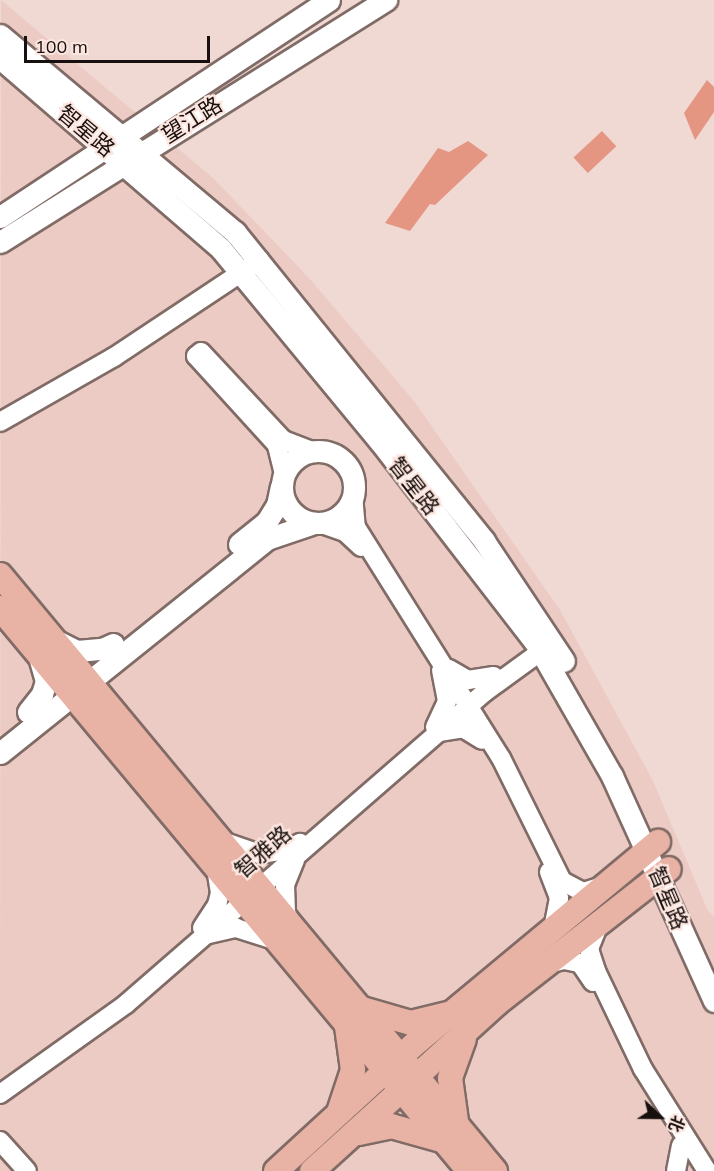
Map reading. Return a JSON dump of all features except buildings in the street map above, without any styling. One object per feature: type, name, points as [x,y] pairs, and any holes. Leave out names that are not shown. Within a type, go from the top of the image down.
[{"type":"main road","name":"望江路","points":[[0,217],[329,0]]},
{"type":"main road","name":"望江路","points":[[0,242],[386,0]]},
{"type":"main road","name":"智星路","points":[[0,35],[114,142],[125,163],[205,233],[545,643],[566,691],[714,966]]},
{"type":"main road","name":"智星路","points":[[2,62],[114,142],[143,153],[209,206],[257,257],[484,541],[545,643],[603,728],[648,841]]},
{"type":"main road","points":[[0,753],[33,717],[118,650],[267,539],[340,515],[353,495],[351,472],[344,462],[323,451],[311,451],[295,459],[283,480],[277,504],[267,521],[118,650],[108,682],[111,724]]},
{"type":"main road","points":[[283,480],[289,509],[317,523]]},
{"type":"main road","points":[[0,575],[45,646],[216,847],[451,1133],[495,1171]]},
{"type":"main road","points":[[0,608],[45,646],[77,651],[118,650]]},
{"type":"main road","points":[[33,717],[46,681],[45,646]]},
{"type":"main road","points":[[0,735],[33,717],[70,714],[111,724]]},
{"type":"main road","points":[[312,1171],[410,1085],[466,1016],[553,928],[616,876],[648,841]]},
{"type":"main road","name":"智星路","points":[[664,873],[675,918],[714,1001]]},
{"type":"main road","points":[[276,1171],[393,1065],[546,964],[664,873]]},
{"type":"main road","points":[[628,899],[654,900],[675,918]]},
{"type":"main road","points":[[352,1015],[411,1023],[466,1016]]},
{"type":"main road","points":[[335,1119],[348,1092],[353,1070],[352,1015]]},
{"type":"main road","points":[[466,1016],[450,1078],[451,1133],[469,1171]]},
{"type":"main road","points":[[352,1137],[391,1126],[451,1133]]},
{"type":"street","points":[[0,422],[114,357],[257,257]]},
{"type":"street","points":[[0,415],[100,358],[238,270]]},
{"type":"street","points":[[283,480],[277,445],[196,356],[201,352],[283,440],[311,451]]},
{"type":"street","points":[[353,495],[356,527],[485,738],[562,881],[583,892],[616,876]]},
{"type":"street","points":[[317,523],[345,532],[365,552],[443,668],[447,701],[436,730],[463,728],[485,738]]},
{"type":"street","name":"智雅路","points":[[2,1088],[109,1009],[200,935],[465,705],[545,643]]},
{"type":"street","points":[[443,668],[468,680],[500,677],[519,669],[539,673],[566,691]]},
{"type":"street","points":[[500,677],[482,713],[485,738],[531,830],[557,891],[560,909],[553,928]]},
{"type":"street","points":[[200,935],[211,918],[220,893],[216,847],[259,854],[301,846]]},
{"type":"street","points":[[200,935],[221,928],[236,928],[287,936],[285,885],[287,872],[301,846]]},
{"type":"street","points":[[603,920],[591,938],[591,958],[690,1164]]},
{"type":"street","points":[[546,964],[572,960],[589,973],[647,1090],[690,1164]]},
{"type":"street","points":[[1,1143],[18,1171]]},
{"type":"street","points":[[1,1143],[27,1171]]},
{"type":"shaded area","points":[[1,0],[213,178],[308,277],[414,401],[560,610],[653,781],[707,909],[714,917],[714,1171],[0,1171]]}]
